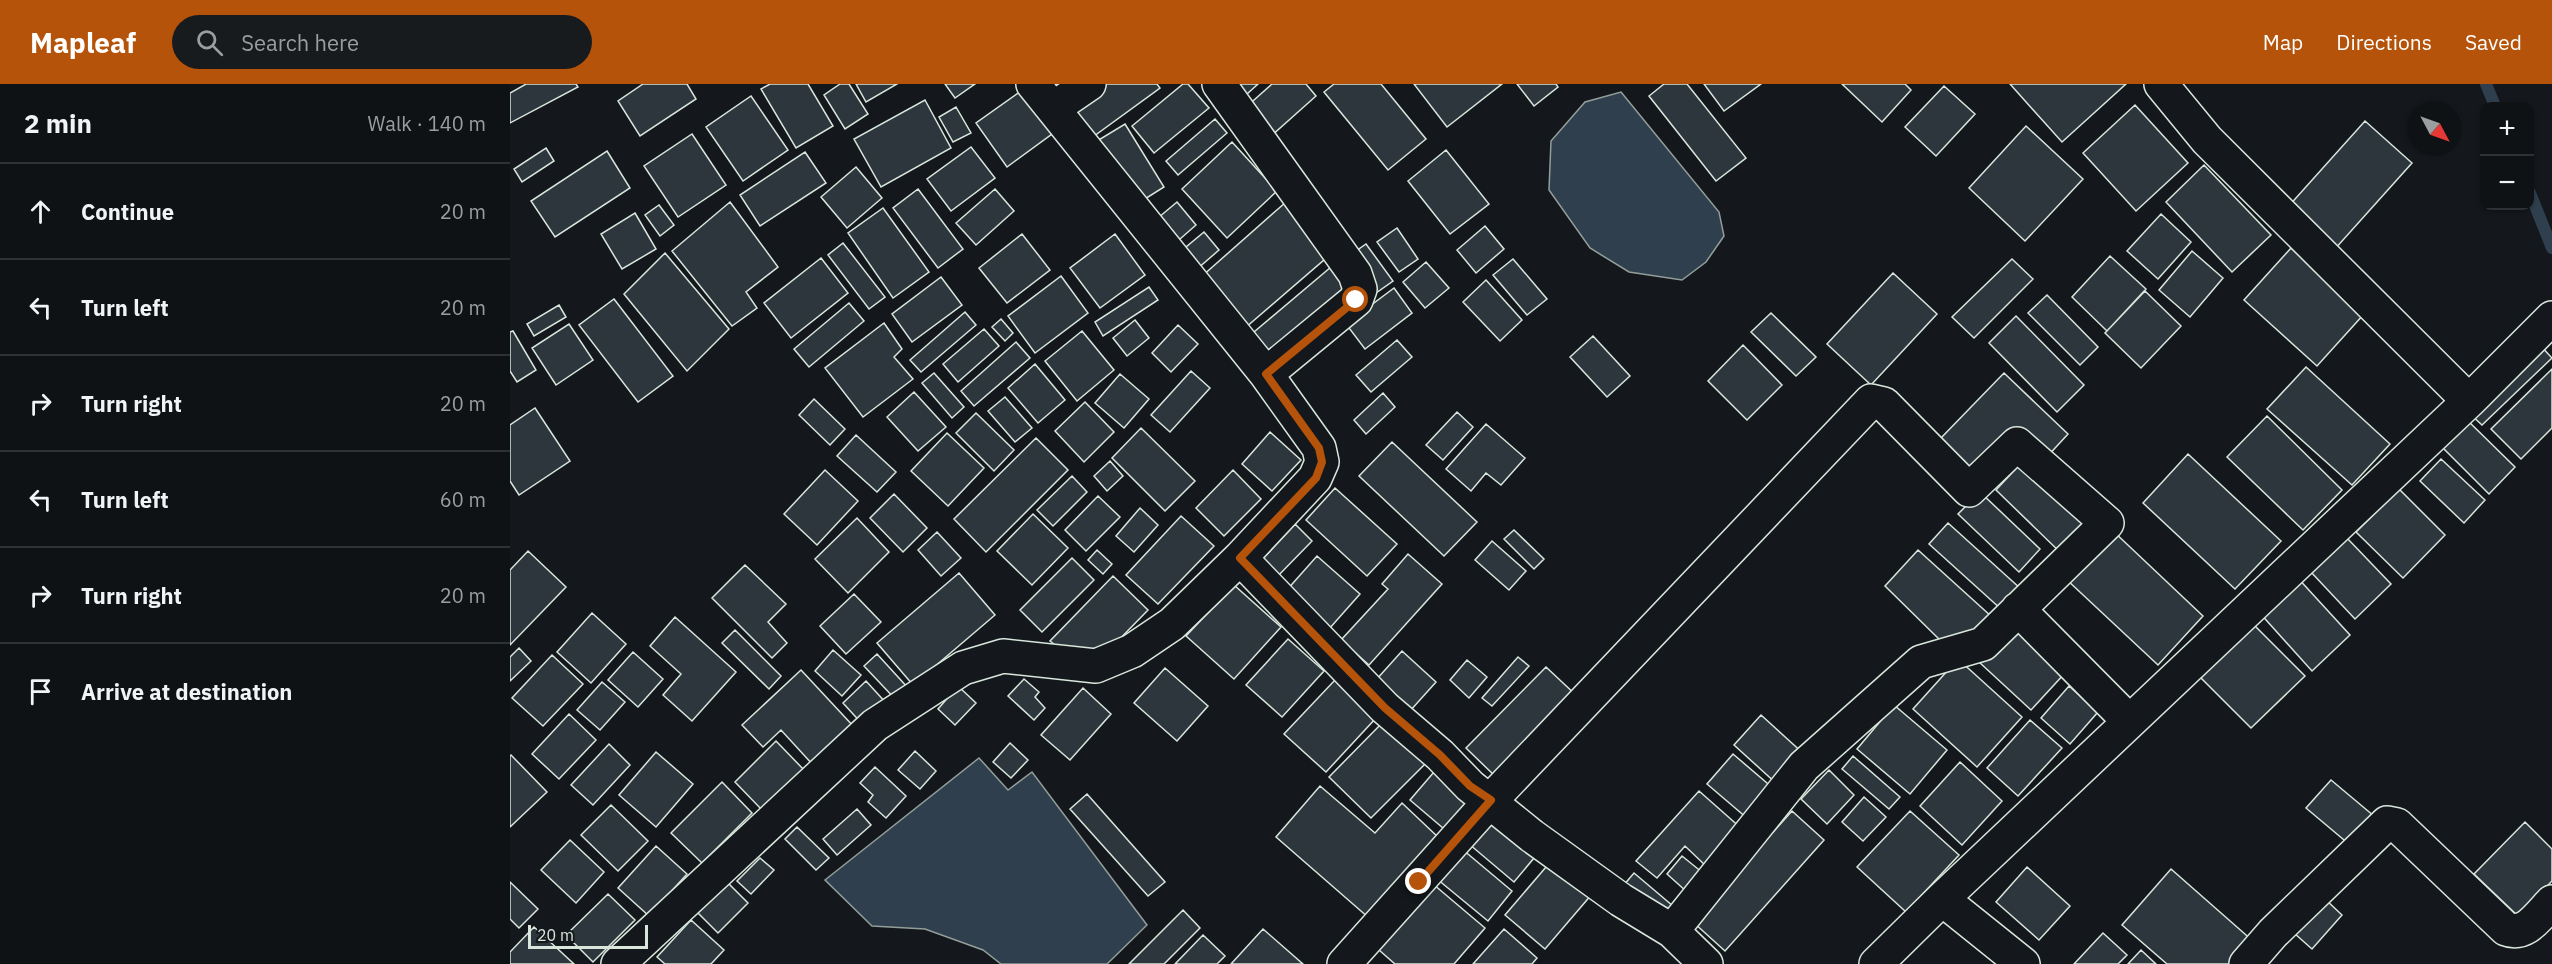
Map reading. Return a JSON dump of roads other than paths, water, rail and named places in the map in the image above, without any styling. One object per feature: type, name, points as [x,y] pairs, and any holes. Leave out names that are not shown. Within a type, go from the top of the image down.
[{"type":"street","points":[[618,964],[875,725],[963,669],[1003,656],[1096,666],[1131,651],[1172,624],[1240,558],[1316,478],[1322,462],[1319,448],[1266,374],[1033,84]]},
{"type":"street","points":[[1054,108],[1089,84]]},
{"type":"street","points":[[1219,84],[1355,274],[1360,289],[1356,300],[1266,374]]},
{"type":"street","points":[[2161,84],[2207,140],[2469,401]]},
{"type":"street","points":[[1876,964],[2129,721],[2469,401],[2552,318]]},
{"type":"street","points":[[1344,964],[1491,800],[1872,401],[1884,404],[1969,490],[2017,444],[2107,523],[1983,644],[1921,663],[1804,766],[1672,931]]},
{"type":"street","points":[[1240,558],[1385,708],[1440,755],[1470,786],[1491,800],[1532,836],[1612,893],[1672,931],[1706,964]]},
{"type":"street","points":[[2018,609],[2129,721]]},
{"type":"street","points":[[2246,964],[2273,933],[2387,823],[2397,825],[2506,929],[2515,933],[2524,930],[2552,902]]},
{"type":"street","points":[[1942,899],[2023,964]]},
{"type":"water","points":[[1621,92],[1719,212],[1724,236],[1706,262],[1682,280],[1629,272],[1590,248],[1549,190],[1551,141],[1585,102]]},
{"type":"water","points":[[979,758],[1008,790],[1032,772],[1147,925],[1107,964],[1001,964],[983,950],[925,929],[872,926],[825,880]]},
{"type":"waterway","points":[[2486,84],[2493,102]]},
{"type":"waterway","points":[[2534,203],[2552,248]]}]
